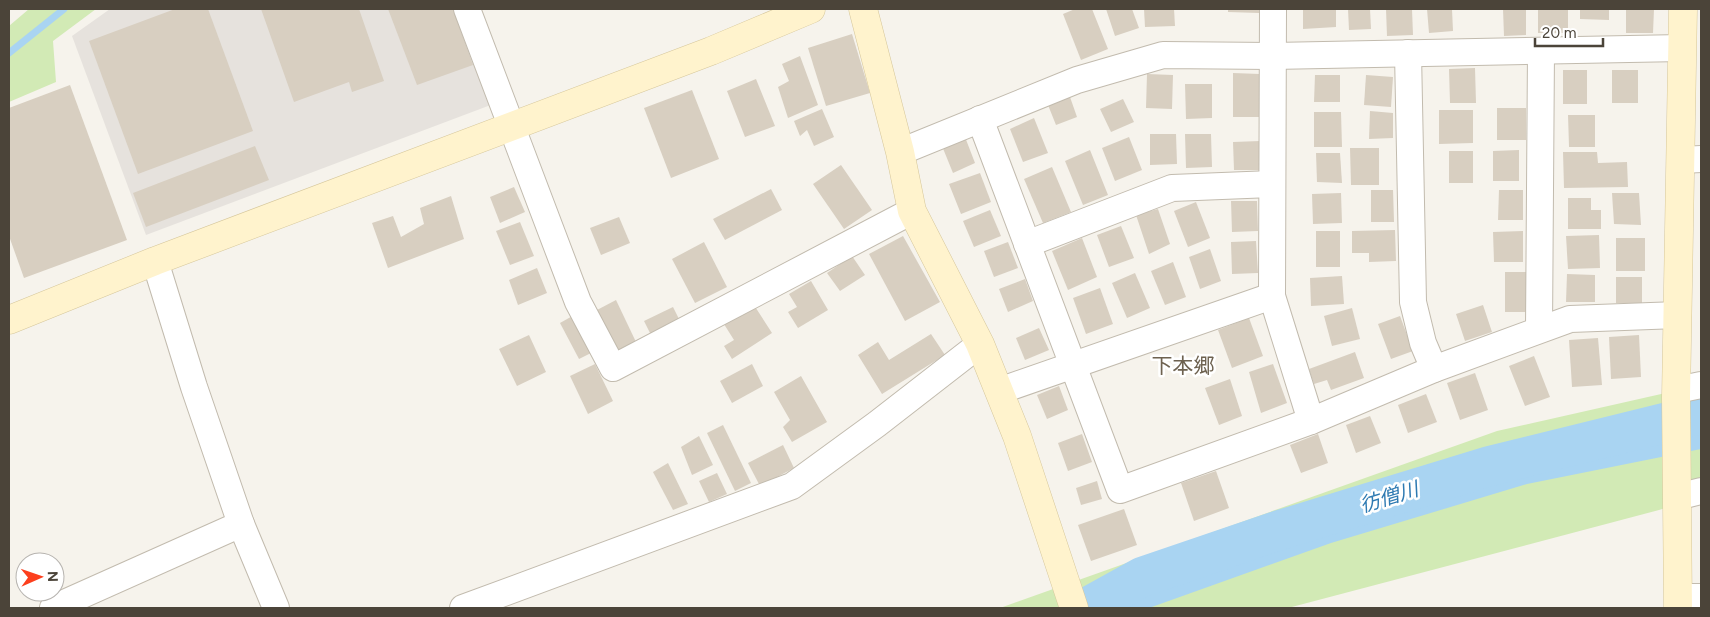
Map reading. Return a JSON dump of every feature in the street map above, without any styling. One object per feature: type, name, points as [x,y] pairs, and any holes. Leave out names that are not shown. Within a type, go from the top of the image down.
[{"type":"street","points":[[468,9],[578,302],[613,368],[912,211]]},
{"type":"street","points":[[9,320],[155,261],[711,51],[811,9]]},
{"type":"street","points":[[863,9],[900,152],[912,211],[980,344],[1017,436],[1070,598]]},
{"type":"street","points":[[1273,9],[1272,296],[1311,420]]},
{"type":"street","points":[[1683,9],[1682,48],[1692,159],[1678,315],[1685,391],[1686,601]]},
{"type":"street","points":[[900,152],[1077,80],[1164,55],[1273,56],[1682,48]]},
{"type":"street","points":[[1539,329],[1541,51]]},
{"type":"street","points":[[1408,53],[1413,302],[1423,343],[1434,369]]},
{"type":"street","points":[[980,119],[1120,490],[1311,420],[1434,369],[1570,319],[1678,315]]},
{"type":"street","points":[[1027,244],[1172,188],[1272,184]]},
{"type":"street","points":[[155,261],[194,387],[241,524],[276,608]]},
{"type":"street","points":[[999,391],[1072,364],[1272,296]]},
{"type":"street","points":[[462,608],[792,486],[877,424],[980,344]]},
{"type":"street","points":[[53,608],[241,524]]},
{"type":"shaded area","points":[[110,9],[461,9],[496,103],[146,235],[72,36]]},
{"type":"green space","points":[[29,9],[96,9],[53,41],[56,82],[9,102],[9,26]]},
{"type":"green space","points":[[1701,385],[1701,497],[1659,510],[1288,608],[1000,608],[1497,431]]},
{"type":"water","points":[[1701,414],[1701,449],[1527,484],[1331,543],[1149,608],[1087,608],[1130,584],[1304,523],[1550,451]]},
{"type":"building","points":[[175,9],[208,9],[253,131],[138,174],[89,41]]},
{"type":"building","points":[[261,9],[359,9],[384,81],[352,92],[349,82],[294,102]]},
{"type":"building","points":[[388,9],[453,9],[473,65],[417,85]]},
{"type":"building","points":[[1075,9],[1092,9],[1108,49],[1081,60],[1063,14]]},
{"type":"building","points":[[1106,9],[1132,9],[1139,28],[1115,36]]},
{"type":"building","points":[[1144,9],[1174,9],[1175,26],[1145,27]]},
{"type":"building","points":[[1228,9],[1260,9],[1259,13],[1228,12]]},
{"type":"building","points":[[1303,9],[1336,9],[1336,27],[1303,29]]},
{"type":"building","points":[[1348,9],[1370,9],[1371,29],[1349,30]]},
{"type":"building","points":[[1386,9],[1412,9],[1413,35],[1387,36]]},
{"type":"building","points":[[1427,9],[1452,9],[1453,31],[1429,33]]},
{"type":"building","points":[[1503,9],[1526,9],[1526,35],[1504,36]]},
{"type":"building","points":[[1538,9],[1568,9],[1568,33],[1538,33]]},
{"type":"building","points":[[1580,9],[1609,9],[1609,20],[1580,19]]},
{"type":"building","points":[[1626,9],[1654,9],[1653,33],[1626,33]]},
{"type":"building","points":[[852,34],[870,93],[826,106],[808,48]]},
{"type":"building","points":[[800,56],[818,105],[788,118],[778,87],[789,81],[782,64]]},
{"type":"building","points":[[1475,68],[1476,103],[1450,103],[1449,69]]},
{"type":"building","points":[[1563,70],[1587,70],[1587,104],[1563,104]]},
{"type":"building","points":[[1612,70],[1638,70],[1638,103],[1612,103]]},
{"type":"building","points":[[1233,73],[1260,74],[1260,117],[1233,117]]},
{"type":"building","points":[[1147,74],[1173,75],[1172,109],[1146,108]]},
{"type":"building","points":[[1315,75],[1340,75],[1340,102],[1314,102]]},
{"type":"building","points":[[1366,75],[1393,77],[1391,107],[1364,105]]},
{"type":"building","points":[[756,79],[775,126],[745,137],[727,91]]},
{"type":"building","points":[[1185,84],[1212,84],[1212,118],[1186,119]]},
{"type":"building","points":[[70,85],[127,240],[24,278],[9,236],[9,108]]},
{"type":"building","points":[[692,90],[719,159],[671,178],[644,108]]},
{"type":"building","points":[[1070,97],[1077,117],[1056,125],[1048,105]]},
{"type":"building","points":[[1123,99],[1134,122],[1111,132],[1100,109]]},
{"type":"building","points":[[1497,108],[1526,108],[1526,140],[1497,140]]},
{"type":"building","points":[[822,109],[834,137],[814,146],[807,130],[800,136],[794,121]]},
{"type":"building","points":[[1439,110],[1473,110],[1473,143],[1439,144]]},
{"type":"building","points":[[1370,111],[1393,113],[1393,138],[1369,139]]},
{"type":"building","points":[[1314,112],[1341,112],[1342,147],[1314,147]]},
{"type":"building","points":[[1568,115],[1595,115],[1595,147],[1569,147]]},
{"type":"building","points":[[1034,118],[1048,153],[1023,162],[1010,129]]},
{"type":"building","points":[[1150,134],[1176,134],[1177,164],[1150,165]]},
{"type":"building","points":[[1185,134],[1211,134],[1212,167],[1186,168]]},
{"type":"building","points":[[965,137],[975,163],[953,173],[942,146]]},
{"type":"building","points":[[1129,137],[1142,170],[1115,181],[1102,148]]},
{"type":"building","points":[[1260,141],[1261,170],[1234,170],[1233,142]]},
{"type":"building","points":[[255,146],[269,180],[146,227],[133,193]]},
{"type":"building","points":[[1350,148],[1379,148],[1379,185],[1351,185]]},
{"type":"building","points":[[1090,150],[1108,195],[1083,205],[1065,161]]},
{"type":"building","points":[[1519,150],[1519,181],[1493,181],[1493,151]]},
{"type":"building","points":[[1449,151],[1473,151],[1473,183],[1449,183]]},
{"type":"building","points":[[1563,152],[1597,152],[1598,163],[1627,162],[1628,187],[1564,188]]},
{"type":"building","points":[[1316,153],[1340,153],[1342,183],[1317,182]]},
{"type":"building","points":[[841,165],[872,210],[844,229],[813,184]]},
{"type":"building","points":[[1052,167],[1071,212],[1043,223],[1024,179]]},
{"type":"building","points":[[980,173],[991,202],[961,214],[949,184]]},
{"type":"building","points":[[514,187],[525,212],[500,223],[490,197]]},
{"type":"building","points":[[771,189],[782,210],[725,240],[713,219]]},
{"type":"building","points":[[1371,190],[1393,190],[1394,222],[1371,222]]},
{"type":"building","points":[[1499,190],[1523,190],[1523,220],[1498,220]]},
{"type":"building","points":[[1341,193],[1342,223],[1313,224],[1312,194]]},
{"type":"building","points":[[1612,193],[1639,193],[1641,225],[1614,224]]},
{"type":"building","points":[[451,196],[464,239],[388,268],[372,223],[393,216],[401,237],[424,224],[420,208]]},
{"type":"building","points":[[1568,198],[1591,198],[1591,210],[1601,210],[1601,229],[1568,229]]},
{"type":"building","points":[[1231,201],[1257,201],[1258,231],[1232,232]]},
{"type":"building","points":[[1196,202],[1210,238],[1188,247],[1174,211]]},
{"type":"building","points":[[1158,209],[1170,244],[1149,254],[1136,215]]},
{"type":"building","points":[[990,210],[1001,236],[974,247],[963,221]]},
{"type":"building","points":[[619,217],[630,243],[601,255],[590,228]]},
{"type":"building","points":[[520,222],[534,256],[510,265],[496,231]]},
{"type":"building","points":[[1121,226],[1134,258],[1109,267],[1097,235]]},
{"type":"building","points":[[1395,230],[1396,261],[1369,262],[1369,253],[1352,253],[1352,231]]},
{"type":"building","points":[[1316,231],[1340,231],[1340,267],[1316,267]]},
{"type":"building","points":[[1523,231],[1523,262],[1494,262],[1493,232]]},
{"type":"building","points":[[1599,235],[1600,268],[1568,269],[1566,236]]},
{"type":"building","points":[[903,236],[940,302],[905,321],[869,254]]},
{"type":"building","points":[[1082,238],[1097,277],[1068,290],[1052,251]]},
{"type":"building","points":[[1616,238],[1645,238],[1645,271],[1616,271]]},
{"type":"building","points":[[1256,241],[1258,273],[1232,274],[1231,242]]},
{"type":"building","points":[[704,242],[727,287],[695,303],[672,259]]},
{"type":"building","points":[[1008,242],[1018,268],[994,277],[984,251]]},
{"type":"building","points":[[1210,249],[1221,281],[1200,289],[1189,257]]},
{"type":"building","points":[[852,256],[865,275],[840,291],[827,273]]},
{"type":"building","points":[[1173,262],[1186,297],[1165,305],[1151,271]]},
{"type":"building","points":[[537,268],[547,293],[518,305],[509,280]]},
{"type":"building","points":[[1505,272],[1529,272],[1529,312],[1505,312]]},
{"type":"building","points":[[1135,273],[1150,308],[1127,318],[1112,283]]},
{"type":"building","points":[[1567,274],[1595,275],[1595,302],[1566,302]]},
{"type":"building","points":[[1342,276],[1344,304],[1311,306],[1310,278]]},
{"type":"building","points":[[1616,277],[1642,277],[1642,303],[1616,303]]},
{"type":"building","points":[[1025,279],[1033,301],[1008,312],[999,289]]},
{"type":"building","points":[[811,281],[828,310],[798,328],[788,312],[797,307],[789,294]]},
{"type":"building","points":[[1100,288],[1113,324],[1086,334],[1073,298]]},
{"type":"building","points":[[616,300],[636,342],[617,351],[597,310]]},
{"type":"building","points":[[752,302],[772,333],[732,359],[724,346],[734,340],[722,321]]},
{"type":"building","points":[[1483,305],[1492,332],[1465,341],[1456,314]]},
{"type":"building","points":[[673,307],[680,321],[651,335],[644,321]]},
{"type":"building","points":[[1352,308],[1360,339],[1332,346],[1324,316]]},
{"type":"building","points":[[576,314],[595,351],[579,359],[560,323]]},
{"type":"building","points":[[1400,316],[1413,351],[1391,359],[1378,324]]},
{"type":"building","points":[[1249,318],[1263,356],[1232,368],[1218,330]]},
{"type":"building","points":[[1039,328],[1049,350],[1025,360],[1016,338]]},
{"type":"building","points":[[931,334],[945,355],[882,394],[858,355],[878,342],[889,360]]},
{"type":"building","points":[[529,335],[546,372],[517,386],[499,349]]},
{"type":"building","points":[[1639,335],[1641,377],[1611,379],[1609,337]]},
{"type":"building","points":[[1598,338],[1602,385],[1572,387],[1569,340]]},
{"type":"building","points":[[1355,352],[1364,378],[1331,390],[1327,380],[1314,384],[1309,369]]},
{"type":"building","points":[[1534,356],[1550,397],[1525,406],[1509,366]]},
{"type":"building","points":[[595,364],[613,401],[588,414],[570,376]]},
{"type":"building","points":[[752,364],[763,386],[732,403],[720,381]]},
{"type":"building","points":[[1273,364],[1287,403],[1261,413],[1249,372]]},
{"type":"building","points":[[1475,373],[1488,410],[1460,420],[1447,383]]},
{"type":"building","points":[[801,376],[827,422],[792,442],[783,427],[790,420],[774,392]]},
{"type":"building","points":[[1230,379],[1242,416],[1219,425],[1205,388]]},
{"type":"building","points":[[1059,386],[1068,410],[1047,419],[1037,395]]},
{"type":"building","points":[[1426,394],[1437,422],[1408,433],[1398,405]]},
{"type":"building","points":[[1370,416],[1381,443],[1356,453],[1346,425]]},
{"type":"building","points":[[723,425],[751,483],[735,491],[707,433]]},
{"type":"building","points":[[1082,434],[1092,462],[1068,471],[1058,443]]},
{"type":"building","points":[[1318,434],[1328,463],[1301,473],[1290,445]]},
{"type":"building","points":[[699,436],[713,465],[692,475],[681,447]]},
{"type":"building","points":[[783,445],[794,468],[760,486],[748,463]]},
{"type":"building","points":[[668,463],[688,504],[673,510],[653,472]]},
{"type":"building","points":[[1216,471],[1229,508],[1194,521],[1181,483]]},
{"type":"building","points":[[717,473],[727,494],[709,502],[699,481]]},
{"type":"building","points":[[1097,481],[1102,499],[1081,505],[1076,488]]},
{"type":"building","points":[[1124,509],[1137,545],[1091,561],[1078,525]]},
{"type":"waterway","points":[[9,53],[64,9]]},
{"type":"waterway","name":"彷僧川","points":[[1086,608],[1142,577],[1280,530],[1490,466],[1701,414]]},
{"type":"district","name":"下本郷","points":[[1183,365]]}]
